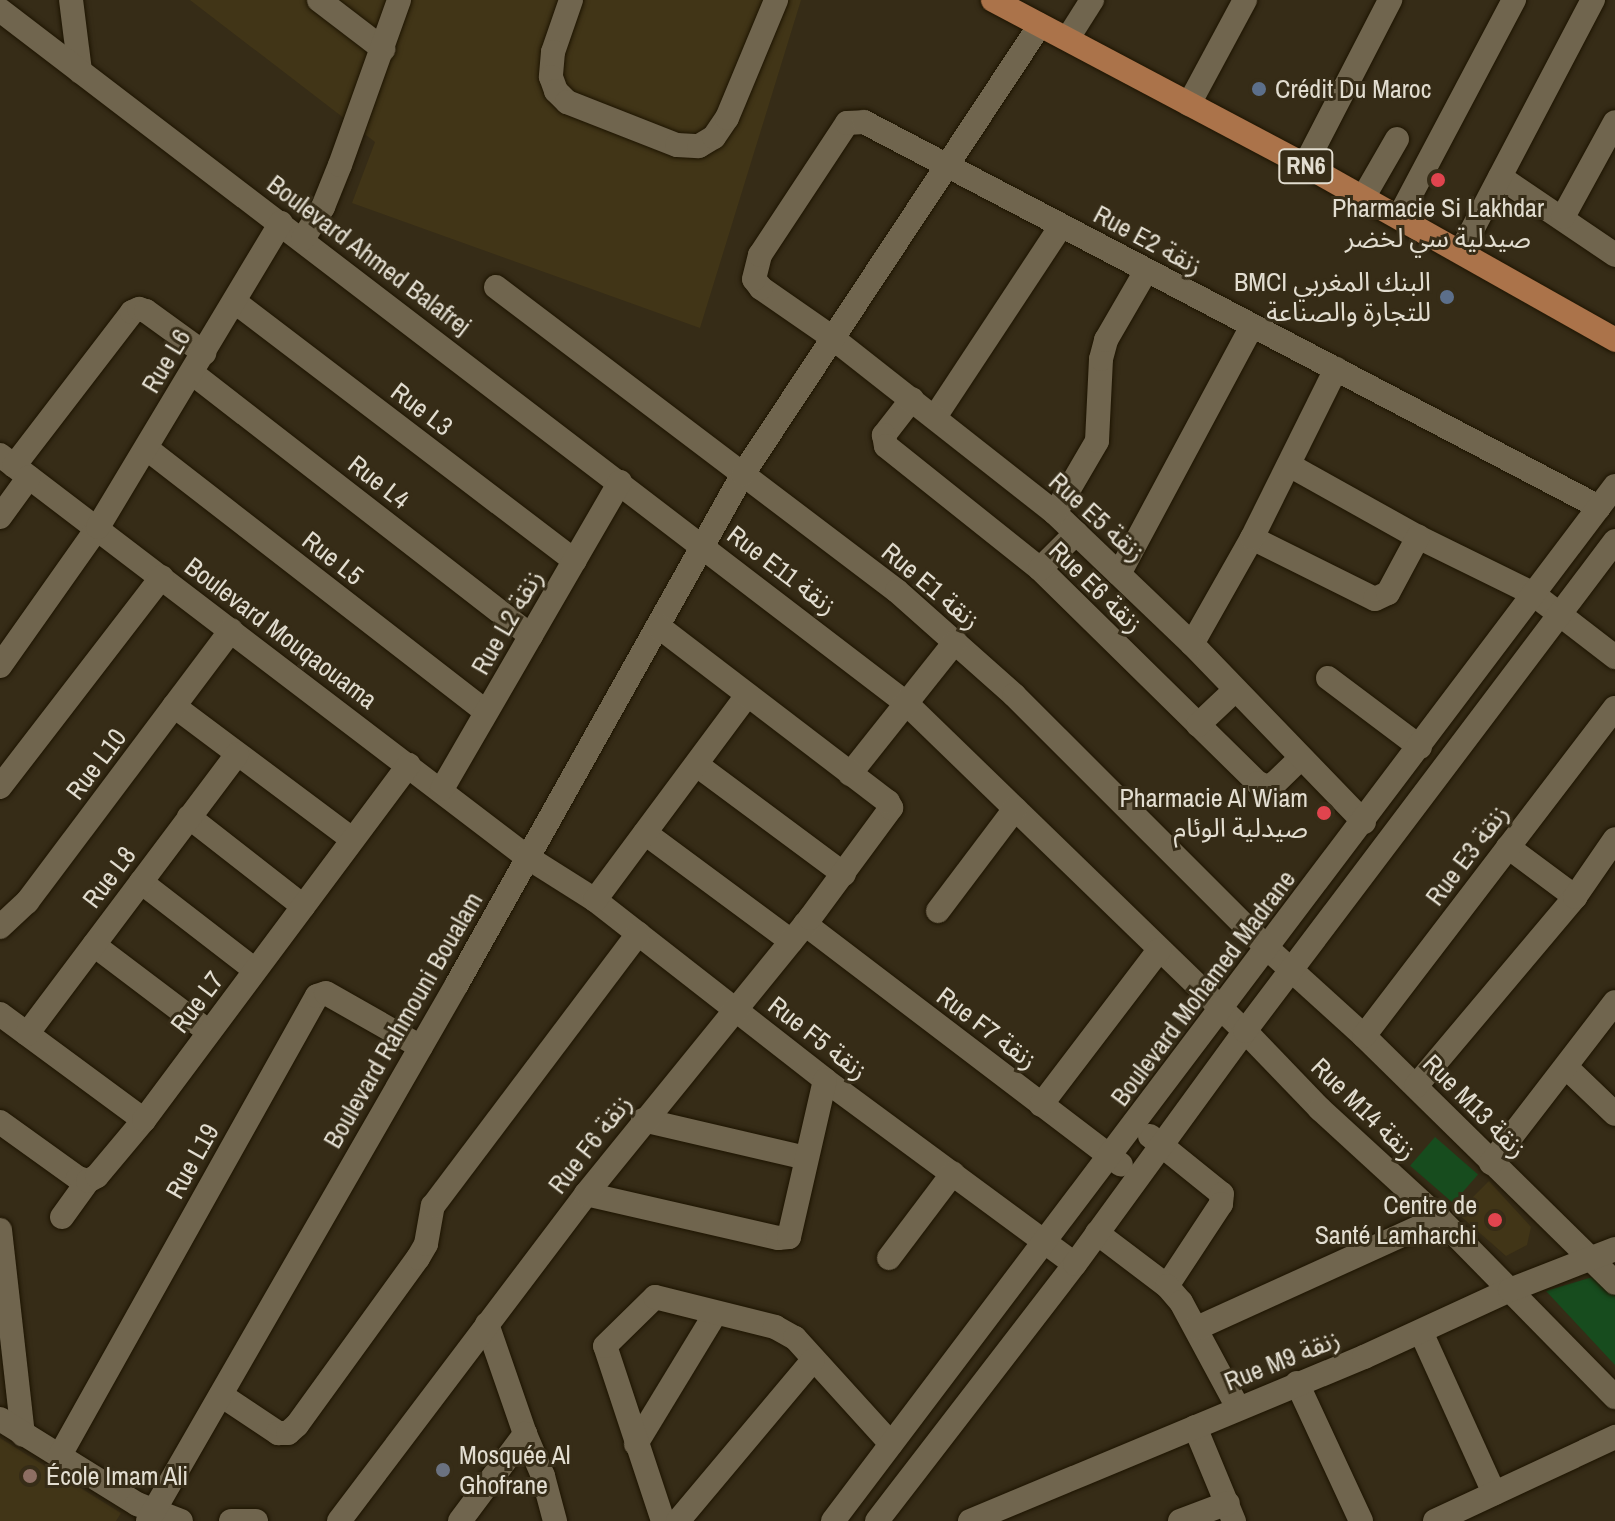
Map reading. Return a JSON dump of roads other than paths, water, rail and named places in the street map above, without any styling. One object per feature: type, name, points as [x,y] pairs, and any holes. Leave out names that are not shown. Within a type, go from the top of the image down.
[{"type":"main road","name":"RN6","points":[[993,0],[1305,165],[1615,340]]},
{"type":"street","points":[[71,0],[80,71]]},
{"type":"street","points":[[319,0],[383,49]]},
{"type":"street","points":[[303,239],[323,207],[399,0]]},
{"type":"street","points":[[571,0],[553,52],[551,77],[556,91],[567,102],[677,145],[699,146],[714,137],[727,118],[776,0]]},
{"type":"street","points":[[1068,38],[1092,0]]},
{"type":"street","points":[[1189,104],[1245,0]]},
{"type":"street","points":[[1305,165],[1390,0]]},
{"type":"street","points":[[1399,217],[1514,0]]},
{"type":"street","points":[[1461,251],[1593,0]]},
{"type":"street","name":"Boulevard Ahmed Balafrej","points":[[4,20],[80,71],[703,545]]},
{"type":"street","name":"Rue E11 زنقة","points":[[1040,25],[743,474],[703,545],[906,703],[1245,1031]]},
{"type":"street","name":"Rue E2 زنقة","points":[[761,288],[754,279],[760,255],[843,128],[850,121],[864,122],[1336,369],[1592,515],[1614,544]]},
{"type":"street","points":[[1563,217],[1615,122]]},
{"type":"street","points":[[1363,198],[1397,139]]},
{"type":"street","points":[[1500,177],[1615,255]]},
{"type":"street","name":"Rue L6","points":[[0,666],[98,527],[281,223]]},
{"type":"street","points":[[935,417],[1061,226]]},
{"type":"street","points":[[1055,513],[1097,441],[1106,340],[1146,271]]},
{"type":"street","name":"Rue E1 زنقة","points":[[496,287],[897,591],[1014,695],[1268,949],[1293,970]]},
{"type":"street","name":"Rue E5 زنقة","points":[[761,288],[833,338],[1055,513],[1192,644],[1364,822]]},
{"type":"street","name":"Rue L3","points":[[235,302],[575,561]]},
{"type":"street","name":"Rue L4","points":[[0,517],[15,466],[132,312],[139,309],[146,311],[198,363],[531,636]]},
{"type":"street","points":[[1119,574],[1252,326]]},
{"type":"street","points":[[1192,644],[1252,538],[1336,369]]},
{"type":"street","name":"Rue E6 زنقة","points":[[912,399],[884,435],[883,443],[1040,569],[1263,786],[1275,783],[1301,758]]},
{"type":"street","name":"Rue L5","points":[[146,448],[486,712]]},
{"type":"street","points":[[1289,465],[1418,537],[1532,593],[1615,657]]},
{"type":"street","name":"Boulevard Mouqaouama","points":[[15,466],[442,789],[527,857]]},
{"type":"street","name":"Rue L2 زنقة","points":[[442,789],[620,482]]},
{"type":"street","name":"Boulevard Mohamed Madrane","points":[[833,1521],[1615,486]]},
{"type":"street","points":[[1040,569],[1076,533]]},
{"type":"street","points":[[1252,538],[1375,599],[1388,593],[1418,537]]},
{"type":"street","points":[[865,1479],[889,1516],[961,1411],[1075,1264],[1245,1031],[1614,544]]},
{"type":"street","name":"Boulevard Rahmouni Boualam","points":[[151,1517],[421,1047],[703,545]]},
{"type":"street","points":[[0,787],[162,577]]},
{"type":"street","points":[[659,627],[850,774],[955,642]]},
{"type":"street","name":"Rue L10","points":[[0,927],[27,902],[231,630]]},
{"type":"street","points":[[1328,678],[1420,747]]},
{"type":"street","points":[[1198,725],[1235,690]]},
{"type":"street","points":[[595,900],[747,695]]},
{"type":"street","points":[[174,706],[352,839]]},
{"type":"street","name":"Rue E3 زنقة","points":[[1364,1036],[1615,708]]},
{"type":"street","name":"Rue L8","points":[[27,1034],[237,754]]},
{"type":"street","name":"Rue L7","points":[[62,1217],[88,1181],[97,1176],[144,1120],[409,765]]},
{"type":"street","points":[[697,765],[844,874]]},
{"type":"street","name":"Rue F6 زنقة","points":[[339,1521],[643,1120],[844,874],[891,805],[850,774]]},
{"type":"street","points":[[938,911],[1015,809]]},
{"type":"street","points":[[189,817],[303,906]]},
{"type":"street","name":"Rue F7 زنقة","points":[[645,833],[798,932],[1041,1105],[1136,1177]]},
{"type":"street","points":[[1416,1086],[1575,897],[1615,839]]},
{"type":"street","points":[[1508,847],[1575,897]]},
{"type":"street","name":"Rue F5 زنقة","points":[[527,857],[595,900],[825,1080],[1075,1264]]},
{"type":"street","points":[[141,882],[255,970]]},
{"type":"street","points":[[221,1395],[278,1433],[288,1433],[297,1425],[418,1258],[426,1244],[433,1206],[638,934]]},
{"type":"street","points":[[94,945],[209,1032]]},
{"type":"street","points":[[1041,1105],[1159,950]]},
{"type":"street","name":"Rue M13 زنقة","points":[[1293,970],[1416,1086],[1615,1283]]},
{"type":"street","name":"Rue L19","points":[[59,1457],[317,996],[326,993],[421,1047]]},
{"type":"street","points":[[1491,1163],[1615,1002]]},
{"type":"street","points":[[0,1014],[144,1120]]},
{"type":"street","name":"Rue M14 زنقة","points":[[1245,1031],[1320,1109],[1439,1218],[1615,1397]]},
{"type":"street","points":[[1567,1068],[1615,1114]]},
{"type":"street","points":[[586,1194],[778,1238],[789,1237],[825,1080]]},
{"type":"street","points":[[643,1120],[806,1158]]},
{"type":"street","points":[[0,1122],[78,1178],[88,1181]]},
{"type":"street","points":[[1135,1124],[1220,1190],[1223,1199],[1167,1286]]},
{"type":"street","points":[[889,1258],[953,1173]]},
{"type":"street","points":[[1197,1328],[1439,1218]]},
{"type":"street","points":[[0,1230],[23,1435]]},
{"type":"street","points":[[1097,1233],[1167,1286],[1189,1311],[1238,1408]]},
{"type":"street","name":"Rue M9 زنقة","points":[[970,1521],[1421,1332],[1510,1290],[1615,1249]]},
{"type":"street","points":[[663,1521],[606,1353],[609,1338],[655,1297],[775,1327],[795,1338],[891,1444]]},
{"type":"street","points":[[636,1444],[715,1314]]},
{"type":"street","points":[[487,1324],[543,1476],[555,1521]]},
{"type":"street","points":[[1421,1332],[1494,1493]]},
{"type":"street","points":[[678,1521],[813,1360]]},
{"type":"street","points":[[1297,1383],[1361,1521]]},
{"type":"street","points":[[932,1390],[961,1411]]},
{"type":"street","points":[[0,1419],[151,1517],[181,1521]]},
{"type":"street","points":[[1180,1521],[1231,1512],[1195,1427]]},
{"type":"street","points":[[460,1521],[525,1434]]},
{"type":"street","points":[[1435,1521],[1615,1437]]},
{"type":"street","points":[[231,1521],[256,1521]]},
{"type":"place","name":"Crédit Du Maroc","points":[[1259,89]]},
{"type":"place","name":"Pharmacie Si Lakhdar صيدلية سي لخضر","points":[[1438,180]]},
{"type":"place","name":"BMCI البنك المغربي للتجارة والصناعة","points":[[1447,297]]},
{"type":"place","name":"Pharmacie Al Wiam صيدلية الوئام","points":[[1324,813]]},
{"type":"place","name":"Centre de Santé Lamharchi","points":[[1495,1220]]},
{"type":"place","name":"Mosquée Al Ghofrane","points":[[443,1470]]},
{"type":"place","name":"École Imam Ali","points":[[30,1476]]}]
